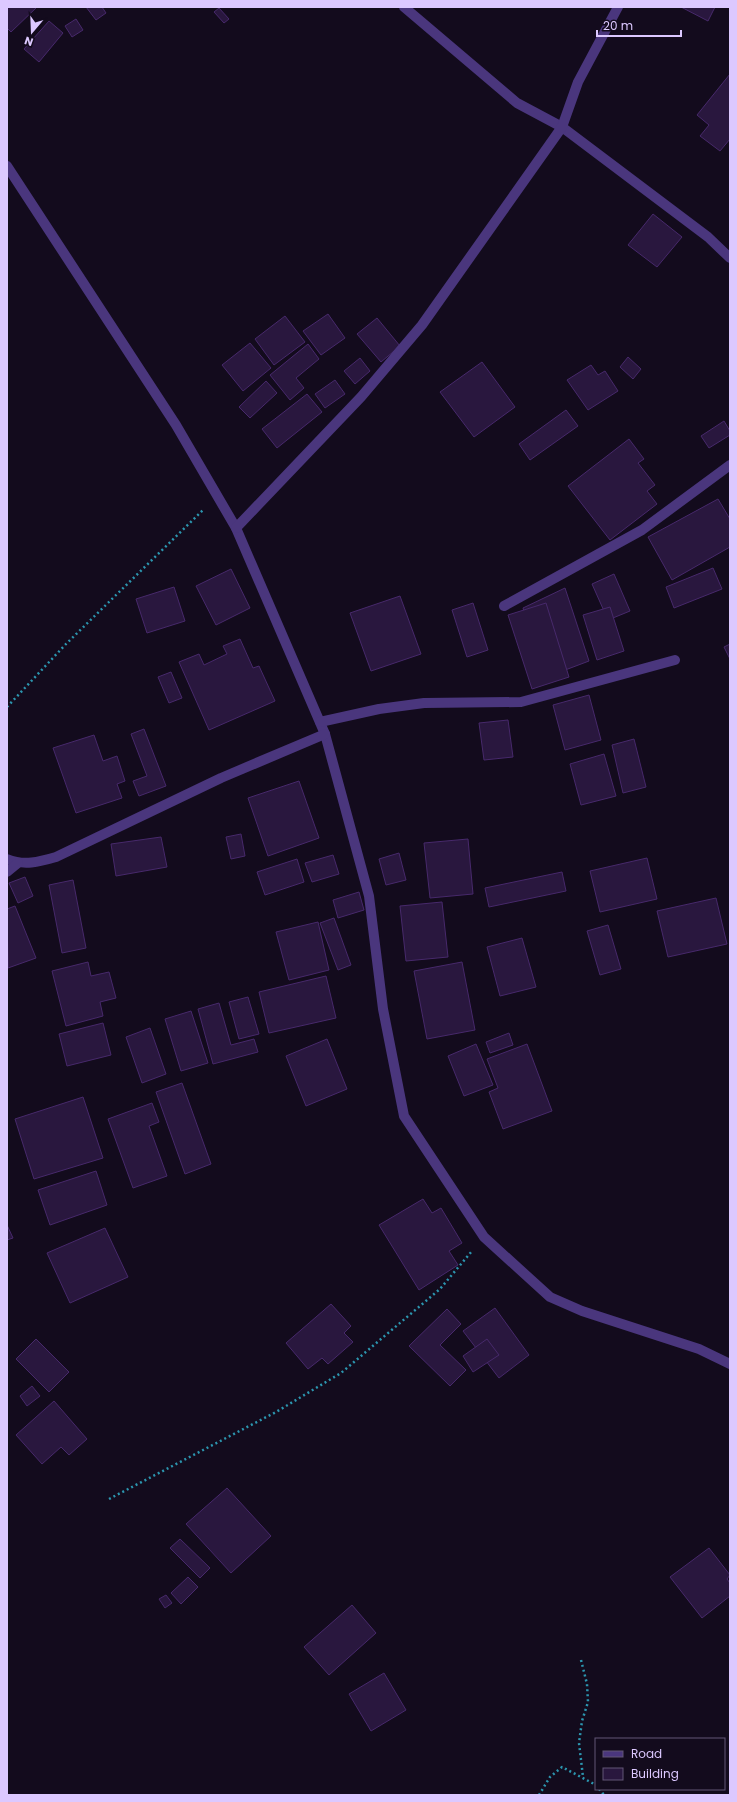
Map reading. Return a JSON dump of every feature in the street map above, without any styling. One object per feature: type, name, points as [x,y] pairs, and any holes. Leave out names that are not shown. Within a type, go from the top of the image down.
[{"type":"street","points":[[404,7],[517,103],[562,128],[708,237],[730,258]]},
{"type":"street","points":[[236,528],[361,397],[422,325],[562,128],[578,82],[618,7]]},
{"type":"street","points":[[7,166],[176,425],[218,496],[236,528],[320,722],[325,734],[369,896],[383,1009],[404,1116],[484,1237],[550,1297],[582,1311],[699,1349],[730,1364]]},
{"type":"street","points":[[504,606],[642,530],[730,465]]},
{"type":"street","points":[[320,722],[379,709],[424,703],[521,702],[675,660]]},
{"type":"street","points":[[7,859],[18,863],[39,862],[56,857],[221,778],[325,734]]},
{"type":"street","points":[[7,872],[18,863]]},
{"type":"path","points":[[7,707],[66,644],[155,555],[218,496]]},
{"type":"path","points":[[109,1499],[276,1412],[341,1373],[440,1289],[484,1237]]},
{"type":"path","points":[[581,1660],[587,1684],[588,1702],[582,1721],[579,1743],[584,1777]]},
{"type":"path","points":[[539,1795],[550,1777],[562,1767],[584,1777],[595,1784]]},
{"type":"building","points":[[7,7],[37,7],[11,32],[7,28]]},
{"type":"building","points":[[86,7],[102,7],[106,13],[96,20]]},
{"type":"building","points":[[681,7],[715,7],[708,21]]},
{"type":"building","points":[[219,8],[229,19],[224,23],[214,12]]},
{"type":"building","points":[[76,19],[83,30],[72,37],[65,26]]},
{"type":"building","points":[[49,21],[63,33],[39,62],[24,49]]},
{"type":"building","points":[[730,74],[730,139],[720,151],[700,136],[709,125],[697,115]]},
{"type":"building","points":[[653,214],[682,237],[657,267],[628,245]]},
{"type":"building","points":[[328,314],[345,338],[321,355],[303,331]]},
{"type":"building","points":[[285,316],[305,342],[274,365],[255,339]]},
{"type":"building","points":[[377,318],[400,346],[381,362],[357,334]]},
{"type":"building","points":[[250,343],[271,368],[243,391],[222,365]]},
{"type":"building","points":[[308,344],[319,359],[296,378],[304,388],[290,400],[270,375]]},
{"type":"building","points":[[628,357],[641,369],[633,379],[620,367]]},
{"type":"building","points":[[360,358],[370,371],[355,384],[344,371]]},
{"type":"building","points":[[482,362],[515,407],[474,437],[440,392]]},
{"type":"building","points":[[591,365],[598,375],[605,371],[618,391],[588,410],[567,380]]},
{"type":"building","points":[[335,380],[345,394],[325,408],[315,394]]},
{"type":"building","points":[[266,381],[277,393],[250,418],[239,407]]},
{"type":"building","points":[[307,394],[322,412],[277,448],[262,429]]},
{"type":"building","points":[[566,410],[578,426],[530,460],[519,444]]},
{"type":"building","points":[[724,421],[730,431],[730,435],[709,448],[701,436]]},
{"type":"building","points":[[629,439],[644,459],[638,463],[655,485],[647,491],[657,504],[610,540],[568,486]]},
{"type":"building","points":[[718,499],[730,519],[730,547],[672,580],[648,537]]},
{"type":"building","points":[[713,568],[722,589],[674,608],[666,587]]},
{"type":"building","points":[[231,569],[250,608],[216,625],[196,586]]},
{"type":"building","points":[[614,574],[630,611],[608,620],[592,584]]},
{"type":"building","points":[[174,587],[185,621],[147,633],[136,599]]},
{"type":"building","points":[[565,588],[589,661],[544,678],[523,608]]},
{"type":"building","points":[[400,596],[421,654],[371,671],[350,613]]},
{"type":"building","points":[[473,603],[488,650],[467,657],[452,610]]},
{"type":"building","points":[[546,603],[569,677],[532,689],[508,615]]},
{"type":"building","points":[[610,607],[624,651],[597,660],[583,615]]},
{"type":"building","points":[[240,639],[253,668],[259,666],[275,701],[209,730],[179,662],[199,654],[204,665],[227,654],[223,646]]},
{"type":"building","points":[[730,644],[730,659],[724,647]]},
{"type":"building","points":[[171,672],[182,698],[169,703],[158,677]]},
{"type":"building","points":[[589,695],[601,740],[565,750],[553,705]]},
{"type":"building","points":[[508,720],[513,757],[484,760],[479,723]]},
{"type":"building","points":[[144,729],[166,786],[139,796],[133,781],[147,776],[131,734]]},
{"type":"building","points":[[94,735],[103,761],[117,756],[125,781],[117,784],[122,798],[76,813],[53,748]]},
{"type":"building","points":[[634,739],[646,787],[623,793],[612,745]]},
{"type":"building","points":[[604,754],[616,796],[581,805],[570,764]]},
{"type":"building","points":[[299,781],[319,838],[268,856],[248,798]]},
{"type":"building","points":[[241,834],[245,856],[231,859],[226,837]]},
{"type":"building","points":[[161,837],[167,867],[116,876],[111,844]]},
{"type":"building","points":[[468,839],[473,894],[430,898],[424,843]]},
{"type":"building","points":[[399,853],[406,880],[386,885],[379,859]]},
{"type":"building","points":[[333,855],[339,874],[312,882],[305,863]]},
{"type":"building","points":[[647,858],[657,899],[600,912],[590,871]]},
{"type":"building","points":[[297,859],[304,882],[265,895],[257,872]]},
{"type":"building","points":[[562,872],[566,891],[489,907],[485,888]]},
{"type":"building","points":[[25,877],[33,896],[18,903],[9,883]]},
{"type":"building","points":[[73,880],[86,948],[62,953],[49,885]]},
{"type":"building","points":[[359,892],[364,910],[338,918],[333,900]]},
{"type":"building","points":[[716,898],[727,944],[668,957],[657,911]]},
{"type":"building","points":[[442,902],[448,957],[406,961],[400,906]]},
{"type":"building","points":[[15,906],[36,958],[8,968],[7,909]]},
{"type":"building","points":[[334,918],[351,965],[338,970],[320,923]]},
{"type":"building","points":[[318,922],[329,970],[289,980],[276,932]]},
{"type":"building","points":[[608,925],[621,969],[600,975],[587,931]]},
{"type":"building","points":[[522,938],[536,987],[500,996],[487,947]]},
{"type":"building","points":[[88,962],[91,976],[109,972],[116,998],[100,1002],[103,1016],[66,1026],[52,971]]},
{"type":"building","points":[[462,962],[475,1030],[427,1039],[414,971]]},
{"type":"building","points":[[326,976],[336,1018],[269,1033],[259,992]]},
{"type":"building","points":[[248,997],[259,1034],[239,1039],[229,1002]]},
{"type":"building","points":[[219,1003],[231,1045],[254,1039],[258,1052],[213,1064],[198,1009]]},
{"type":"building","points":[[191,1011],[208,1063],[181,1071],[165,1019]]},
{"type":"building","points":[[103,1023],[111,1055],[67,1066],[59,1034]]},
{"type":"building","points":[[150,1028],[166,1074],[142,1083],[126,1037]]},
{"type":"building","points":[[509,1033],[513,1045],[490,1053],[486,1042]]},
{"type":"building","points":[[327,1039],[347,1089],[306,1106],[286,1056]]},
{"type":"building","points":[[476,1044],[493,1085],[464,1096],[448,1056]]},
{"type":"building","points":[[527,1044],[552,1111],[503,1129],[489,1092],[498,1088],[487,1059]]},
{"type":"building","points":[[182,1083],[211,1164],[185,1174],[156,1092]]},
{"type":"building","points":[[83,1097],[103,1158],[34,1179],[15,1119]]},
{"type":"building","points":[[152,1103],[159,1122],[149,1126],[167,1176],[133,1188],[108,1119]]},
{"type":"building","points":[[96,1171],[107,1205],[50,1225],[38,1190]]},
{"type":"building","points":[[423,1199],[432,1213],[441,1208],[462,1243],[449,1251],[458,1265],[419,1290],[379,1225]]},
{"type":"building","points":[[7,1225],[13,1238],[7,1240]]},
{"type":"building","points":[[105,1228],[128,1277],[70,1303],[47,1253]]},
{"type":"building","points":[[331,1304],[351,1326],[344,1333],[353,1342],[328,1364],[322,1358],[308,1369],[286,1343]]},
{"type":"building","points":[[495,1308],[529,1355],[499,1378],[463,1331]]},
{"type":"building","points":[[447,1309],[461,1324],[440,1345],[466,1370],[450,1386],[409,1346]]},
{"type":"building","points":[[36,1339],[69,1372],[49,1392],[16,1359]]},
{"type":"building","points":[[487,1339],[499,1355],[473,1372],[463,1356]]},
{"type":"building","points":[[32,1386],[40,1396],[27,1406],[20,1396]]},
{"type":"building","points":[[54,1401],[87,1439],[69,1455],[61,1447],[42,1464],[16,1435]]},
{"type":"building","points":[[227,1488],[271,1536],[231,1573],[186,1524]]},
{"type":"building","points":[[180,1539],[210,1568],[200,1578],[170,1548]]},
{"type":"building","points":[[709,1548],[730,1575],[727,1579],[730,1583],[730,1596],[702,1618],[670,1577]]},
{"type":"building","points":[[188,1577],[198,1587],[181,1604],[171,1593]]},
{"type":"building","points":[[166,1595],[172,1603],[165,1608],[159,1599]]},
{"type":"building","points":[[352,1605],[376,1633],[329,1675],[304,1647]]},
{"type":"building","points":[[384,1673],[406,1710],[371,1731],[349,1694]]}]
